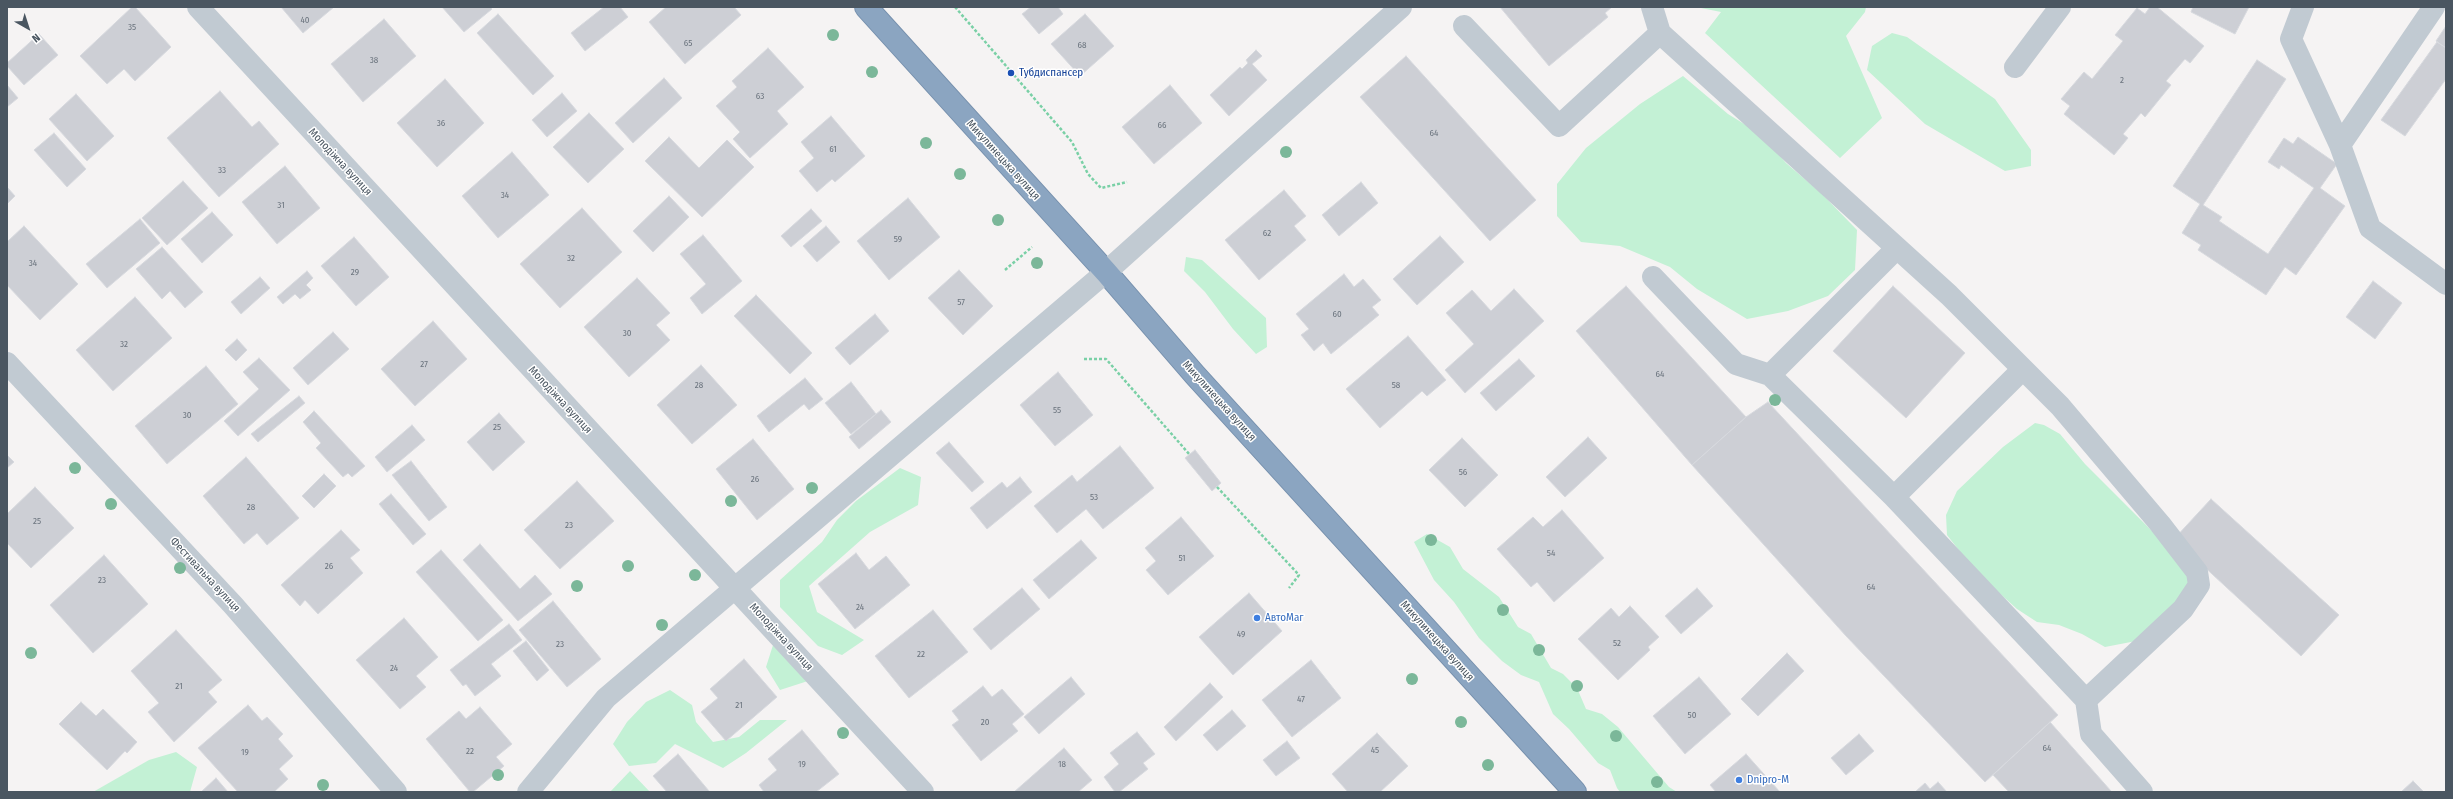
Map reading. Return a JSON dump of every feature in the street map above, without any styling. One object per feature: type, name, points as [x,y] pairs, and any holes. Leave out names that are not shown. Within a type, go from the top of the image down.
[{"type":"highway","name":"Микулинецька вулиця","points":[[866,7],[1106,272],[1194,375],[1575,792]]},
{"type":"street","name":"Молодіжна вулиця","points":[[198,7],[923,792]]},
{"type":"street","points":[[528,792],[606,698],[1106,272],[1401,7]]},
{"type":"street","points":[[1652,7],[1660,33],[1949,295],[2060,406],[2160,524],[2197,572],[2200,585],[2183,609],[2086,700]]},
{"type":"street","points":[[2015,67],[2060,7]]},
{"type":"street","points":[[2303,7],[2290,40],[2340,145],[2370,228],[2446,284]]},
{"type":"street","points":[[2340,145],[2434,7]]},
{"type":"street","points":[[1464,26],[1558,126],[1660,33]]},
{"type":"street","points":[[1770,376],[1897,248]]},
{"type":"street","points":[[1653,277],[1736,364],[1770,376],[1894,497],[2086,700],[2091,734],[2142,792]]},
{"type":"street","name":"Фестивальна вулиця","points":[[7,364],[233,605],[396,792]]},
{"type":"street","points":[[1894,497],[2023,368]]},
{"type":"path","points":[[955,7],[1072,142],[1088,174],[1102,188],[1127,182]]},
{"type":"path","points":[[1005,270],[1032,246]]},
{"type":"path","points":[[1084,359],[1106,359],[1190,454]]},
{"type":"path","points":[[1217,487],[1298,575],[1289,588]]},
{"type":"green space","points":[[1696,7],[1866,7],[1865,12],[1846,36],[1882,118],[1840,158],[1705,33],[1721,12]]},
{"type":"green space","points":[[1892,33],[1907,37],[1995,99],[2031,150],[2031,166],[2005,171],[1925,124],[1867,70],[1872,46]]},
{"type":"green space","points":[[1683,76],[1728,114],[1762,135],[1786,163],[1821,193],[1857,230],[1855,270],[1828,296],[1788,311],[1747,319],[1697,289],[1670,267],[1620,246],[1581,242],[1557,216],[1557,184],[1586,148],[1640,104]]},
{"type":"green space","points":[[1186,257],[1202,260],[1266,318],[1267,347],[1256,354],[1233,329],[1205,292],[1184,271]]},
{"type":"green space","points":[[2035,423],[2044,425],[2060,434],[2085,464],[2156,535],[2192,579],[2179,599],[2136,641],[2105,647],[2082,634],[2059,625],[2037,622],[2017,609],[1976,572],[1947,535],[1946,515],[1957,491],[2003,447]]},
{"type":"green space","points":[[900,468],[921,477],[918,505],[870,532],[809,586],[817,612],[864,640],[842,655],[818,646],[780,607],[780,580],[822,542],[837,520],[856,501]]},
{"type":"green space","points":[[1427,534],[1450,547],[1463,569],[1499,597],[1518,627],[1531,634],[1551,668],[1563,674],[1577,688],[1586,709],[1602,714],[1618,727],[1669,787],[1677,792],[1620,792],[1610,770],[1598,763],[1569,729],[1553,714],[1539,682],[1521,675],[1502,661],[1479,638],[1454,602],[1434,580],[1414,542]]},
{"type":"green space","points":[[774,642],[811,680],[780,690],[766,667]]},
{"type":"green space","points":[[670,690],[692,705],[696,722],[713,742],[739,737],[760,720],[787,720],[746,753],[723,768],[675,744],[656,763],[629,766],[613,744],[627,722],[646,702]]},
{"type":"green space","points":[[176,752],[197,767],[190,792],[93,792],[149,760]]},
{"type":"green space","points":[[630,771],[650,792],[610,792]]},
{"type":"building","points":[[132,7],[135,7],[171,47],[135,81],[124,69],[107,84],[80,56]]},
{"type":"building","points":[[281,7],[334,7],[303,33]]},
{"type":"building","points":[[442,7],[490,7],[492,9],[464,32]]},
{"type":"building","points":[[604,7],[620,7],[628,17],[585,51],[571,33]]},
{"type":"building","points":[[666,7],[734,7],[741,15],[685,64],[649,22]]},
{"type":"building","points":[[1031,7],[1058,7],[1063,14],[1039,34],[1022,14]]},
{"type":"building","points":[[1500,7],[1612,7],[1605,13],[1608,17],[1549,66]]},
{"type":"building","points":[[2150,7],[2157,7],[2204,46],[2190,63],[2185,59],[2166,81],[2171,85],[2145,117],[2141,113],[2123,134],[2128,138],[2114,155],[2064,114],[2070,106],[2061,99],[2084,72],[2092,79],[2123,41],[2115,35],[2137,8],[2145,14]]},
{"type":"building","points":[[2193,7],[2249,7],[2235,34],[2191,12]]},
{"type":"building","points":[[498,14],[554,76],[533,95],[477,33]]},
{"type":"building","points":[[1085,14],[1114,46],[1080,76],[1051,44]]},
{"type":"building","points":[[384,19],[416,56],[363,102],[331,64]]},
{"type":"building","points":[[2446,26],[2446,48],[2436,41]]},
{"type":"building","points":[[39,34],[58,55],[24,85],[7,66],[7,63]]},
{"type":"building","points":[[2437,42],[2446,48],[2446,79],[2405,136],[2381,120]]},
{"type":"building","points":[[768,48],[804,87],[777,111],[788,124],[750,158],[733,139],[740,132],[716,106],[737,87],[732,81]]},
{"type":"building","points":[[1256,50],[1262,56],[1252,64],[1267,80],[1229,116],[1210,95],[1240,67],[1242,69],[1248,63],[1246,60]]},
{"type":"building","points":[[1406,56],[1536,200],[1490,241],[1360,97]]},
{"type":"building","points":[[2257,60],[2286,79],[2203,205],[2222,217],[2219,221],[2268,254],[2314,188],[2281,165],[2279,169],[2268,162],[2284,138],[2293,144],[2298,137],[2337,164],[2320,188],[2345,206],[2296,275],[2285,267],[2266,295],[2198,250],[2201,245],[2182,233],[2200,204],[2173,186]]},
{"type":"building","points":[[664,78],[682,98],[633,143],[615,123]]},
{"type":"building","points":[[445,79],[484,123],[437,167],[397,123]]},
{"type":"building","points":[[7,85],[18,98],[7,107]]},
{"type":"building","points":[[1170,85],[1202,123],[1154,164],[1122,127]]},
{"type":"building","points":[[220,91],[252,127],[259,121],[279,144],[219,197],[167,138]]},
{"type":"building","points":[[562,93],[577,111],[547,137],[532,120]]},
{"type":"building","points":[[76,94],[114,136],[87,161],[49,119]]},
{"type":"building","points":[[589,113],[624,149],[588,183],[553,147]]},
{"type":"building","points":[[831,116],[865,156],[835,182],[832,179],[817,192],[799,171],[814,158],[801,142]]},
{"type":"building","points":[[54,133],[86,169],[67,187],[34,150]]},
{"type":"building","points":[[669,137],[699,168],[727,140],[754,167],[702,217],[645,161]]},
{"type":"building","points":[[512,152],[549,195],[498,238],[462,196]]},
{"type":"building","points":[[285,166],[320,208],[277,244],[242,202]]},
{"type":"building","points":[[183,181],[208,208],[167,245],[142,218]]},
{"type":"building","points":[[1361,182],[1378,203],[1339,236],[1322,215]]},
{"type":"building","points":[[7,187],[15,196],[7,204]]},
{"type":"building","points":[[1284,190],[1306,216],[1294,226],[1306,240],[1259,280],[1225,240]]},
{"type":"building","points":[[669,196],[689,217],[653,252],[633,231]]},
{"type":"building","points":[[908,198],[940,237],[889,280],[857,241]]},
{"type":"building","points":[[582,208],[622,252],[560,308],[520,264]]},
{"type":"building","points":[[811,209],[822,221],[791,247],[781,236]]},
{"type":"building","points":[[212,212],[233,235],[202,263],[181,239]]},
{"type":"building","points":[[140,219],[160,243],[107,288],[86,264]]},
{"type":"building","points":[[24,226],[78,284],[40,320],[7,285],[7,242]]},
{"type":"building","points":[[826,226],[840,242],[817,262],[803,246]]},
{"type":"building","points":[[703,235],[742,281],[702,314],[690,298],[706,284],[680,254]]},
{"type":"building","points":[[1440,236],[1464,262],[1417,305],[1393,279]]},
{"type":"building","points":[[354,237],[389,277],[356,306],[321,266]]},
{"type":"building","points":[[162,247],[203,292],[185,308],[170,291],[162,299],[136,269]]},
{"type":"building","points":[[959,270],[993,306],[963,335],[928,298]]},
{"type":"building","points":[[307,271],[313,278],[306,285],[311,290],[300,299],[295,294],[283,304],[277,297]]},
{"type":"building","points":[[1344,274],[1354,287],[1363,279],[1381,300],[1372,307],[1379,315],[1331,354],[1323,343],[1314,351],[1301,335],[1309,329],[1296,314]]},
{"type":"building","points":[[260,277],[270,288],[241,314],[231,302]]},
{"type":"building","points":[[637,278],[670,313],[656,325],[670,340],[629,377],[584,327]]},
{"type":"building","points":[[2373,281],[2402,303],[2375,339],[2346,317]]},
{"type":"building","points":[[1626,286],[1746,417],[1692,465],[1576,331]]},
{"type":"building","points":[[1893,286],[1965,353],[1906,418],[1833,351]]},
{"type":"building","points":[[1514,289],[1544,321],[1465,393],[1445,370],[1474,344],[1446,313],[1472,290],[1491,311]]},
{"type":"building","points":[[756,295],[812,353],[790,374],[734,316]]},
{"type":"building","points":[[135,297],[172,338],[113,391],[76,350]]},
{"type":"building","points":[[875,314],[889,331],[850,365],[835,348]]},
{"type":"building","points":[[433,321],[467,359],[415,406],[381,369]]},
{"type":"building","points":[[333,332],[349,349],[308,385],[293,368]]},
{"type":"building","points":[[1408,336],[1446,380],[1427,396],[1422,391],[1380,428],[1346,389]]},
{"type":"building","points":[[237,339],[247,350],[236,361],[225,350]]},
{"type":"building","points":[[259,358],[290,390],[238,436],[224,421],[259,389],[243,372]]},
{"type":"building","points":[[1519,359],[1535,376],[1496,411],[1480,393]]},
{"type":"building","points":[[701,365],[737,405],[692,444],[657,405]]},
{"type":"building","points":[[206,366],[238,404],[167,464],[135,426]]},
{"type":"building","points":[[1058,372],[1093,415],[1055,446],[1020,405]]},
{"type":"building","points":[[805,378],[823,399],[809,410],[804,404],[769,432],[757,416]]},
{"type":"building","points":[[851,382],[876,414],[851,434],[825,403]]},
{"type":"building","points":[[299,396],[305,403],[258,442],[251,434]]},
{"type":"building","points":[[1768,402],[2058,715],[1985,782],[1846,636],[1692,465],[1746,417]]},
{"type":"building","points":[[881,410],[891,422],[859,449],[849,437]]},
{"type":"building","points":[[314,411],[365,466],[352,477],[348,473],[343,477],[316,448],[321,443],[303,422]]},
{"type":"building","points":[[499,413],[525,442],[493,471],[467,442]]},
{"type":"building","points":[[412,425],[425,440],[387,472],[375,457]]},
{"type":"building","points":[[1588,437],[1607,458],[1565,497],[1546,477]]},
{"type":"building","points":[[1462,438],[1498,475],[1465,507],[1429,470]]},
{"type":"building","points":[[753,439],[794,489],[757,520],[716,469]]},
{"type":"building","points":[[949,442],[984,482],[972,492],[936,453]]},
{"type":"building","points":[[1120,446],[1154,488],[1103,529],[1086,509],[1057,533],[1034,506],[1072,475],[1077,482]]},
{"type":"building","points":[[1195,450],[1221,483],[1212,491],[1185,458]]},
{"type":"building","points":[[7,455],[14,462],[7,468]]},
{"type":"building","points":[[246,457],[299,518],[267,545],[257,533],[244,544],[203,496]]},
{"type":"building","points":[[411,461],[447,507],[429,521],[392,475]]},
{"type":"building","points":[[324,474],[336,486],[314,508],[302,496]]},
{"type":"building","points":[[1020,477],[1032,492],[987,529],[970,508],[1002,482],[1007,488]]},
{"type":"building","points":[[577,481],[614,521],[560,569],[524,530]]},
{"type":"building","points":[[35,487],[74,528],[31,568],[7,543],[7,514]]},
{"type":"building","points":[[391,494],[426,534],[413,545],[379,504]]},
{"type":"building","points":[[2211,499],[2339,615],[2301,656],[2174,539]]},
{"type":"building","points":[[1562,510],[1604,558],[1554,602],[1537,582],[1531,587],[1497,549],[1533,517],[1543,527]]},
{"type":"building","points":[[1181,517],[1214,556],[1168,595],[1146,570],[1156,561],[1145,548]]},
{"type":"building","points":[[341,530],[360,550],[350,558],[363,573],[318,614],[305,600],[300,606],[281,585]]},
{"type":"building","points":[[1081,540],[1097,558],[1049,599],[1033,580]]},
{"type":"building","points":[[480,544],[520,589],[535,575],[552,594],[518,621],[463,560]]},
{"type":"building","points":[[441,550],[503,620],[478,641],[416,572]]},
{"type":"building","points":[[856,553],[869,570],[886,556],[910,585],[855,629],[818,584]]},
{"type":"building","points":[[104,555],[148,604],[93,653],[50,605]]},
{"type":"building","points":[[1022,588],[1040,609],[991,650],[973,629]]},
{"type":"building","points":[[1697,588],[1713,606],[1681,634],[1665,616]]},
{"type":"building","points":[[1249,593],[1282,631],[1233,675],[1199,637]]},
{"type":"building","points":[[553,601],[601,659],[567,687],[519,630]]},
{"type":"building","points":[[1630,606],[1659,637],[1648,647],[1650,650],[1618,680],[1578,639],[1611,608],[1619,617]]},
{"type":"building","points":[[933,610],[968,652],[909,698],[875,656]]},
{"type":"building","points":[[404,618],[438,657],[416,676],[426,687],[400,709],[356,660]]},
{"type":"building","points":[[509,624],[522,640],[491,664],[501,676],[475,696],[466,684],[463,686],[450,670]]},
{"type":"building","points":[[176,630],[222,680],[208,692],[217,702],[174,742],[148,712],[159,703],[131,671]]},
{"type":"building","points":[[526,641],[549,670],[537,681],[513,651]]},
{"type":"building","points":[[1787,653],[1804,671],[1758,716],[1741,699]]},
{"type":"building","points":[[744,659],[777,697],[726,741],[701,712],[718,698],[710,689]]},
{"type":"building","points":[[1311,660],[1341,698],[1292,737],[1262,700]]},
{"type":"building","points":[[1071,677],[1085,694],[1039,734],[1024,717]]},
{"type":"building","points":[[1699,677],[1731,714],[1685,754],[1653,716]]},
{"type":"building","points":[[1210,683],[1223,697],[1176,741],[1164,727]]},
{"type":"building","points":[[983,686],[992,697],[1002,689],[1024,714],[1012,724],[1018,731],[981,761],[952,725],[959,720],[952,711]]},
{"type":"building","points":[[81,702],[96,716],[103,709],[137,742],[127,753],[125,751],[107,770],[59,724]]},
{"type":"building","points":[[248,705],[262,721],[267,717],[283,734],[278,739],[293,756],[279,769],[288,779],[274,792],[238,792],[198,748]]},
{"type":"building","points":[[480,707],[512,744],[496,757],[504,766],[473,792],[470,792],[426,739],[459,711],[466,719]]},
{"type":"building","points":[[1232,710],[1246,726],[1217,751],[1203,735]]},
{"type":"building","points":[[2050,722],[2111,791],[2110,792],[2009,792],[1993,775]]},
{"type":"building","points":[[802,730],[839,774],[816,792],[764,792],[759,785],[777,770],[768,759]]},
{"type":"building","points":[[1137,732],[1155,754],[1143,763],[1148,769],[1119,792],[1115,792],[1104,777],[1119,764],[1110,753]]},
{"type":"building","points":[[1377,733],[1408,766],[1380,792],[1348,792],[1332,774]]},
{"type":"building","points":[[1859,734],[1874,751],[1846,775],[1831,758]]},
{"type":"building","points":[[1287,741],[1300,758],[1276,776],[1263,760]]},
{"type":"building","points":[[1064,748],[1092,780],[1078,792],[1014,792]]},
{"type":"building","points":[[678,754],[709,791],[708,792],[667,792],[653,776]]},
{"type":"building","points":[[1746,754],[1780,792],[1716,792],[1710,785]]},
{"type":"building","points":[[216,778],[228,792],[201,792]]},
{"type":"building","points":[[2413,781],[2424,792],[2401,792]]},
{"type":"building","points":[[1938,782],[1947,792],[1915,792],[1925,783],[1930,789]]},
{"type":"place","name":"Тубдиспансер","points":[[1011,73]]},
{"type":"place","name":"АвтоМаг","points":[[1257,618]]},
{"type":"place","name":"Dnipro-M","points":[[1739,780]]}]
